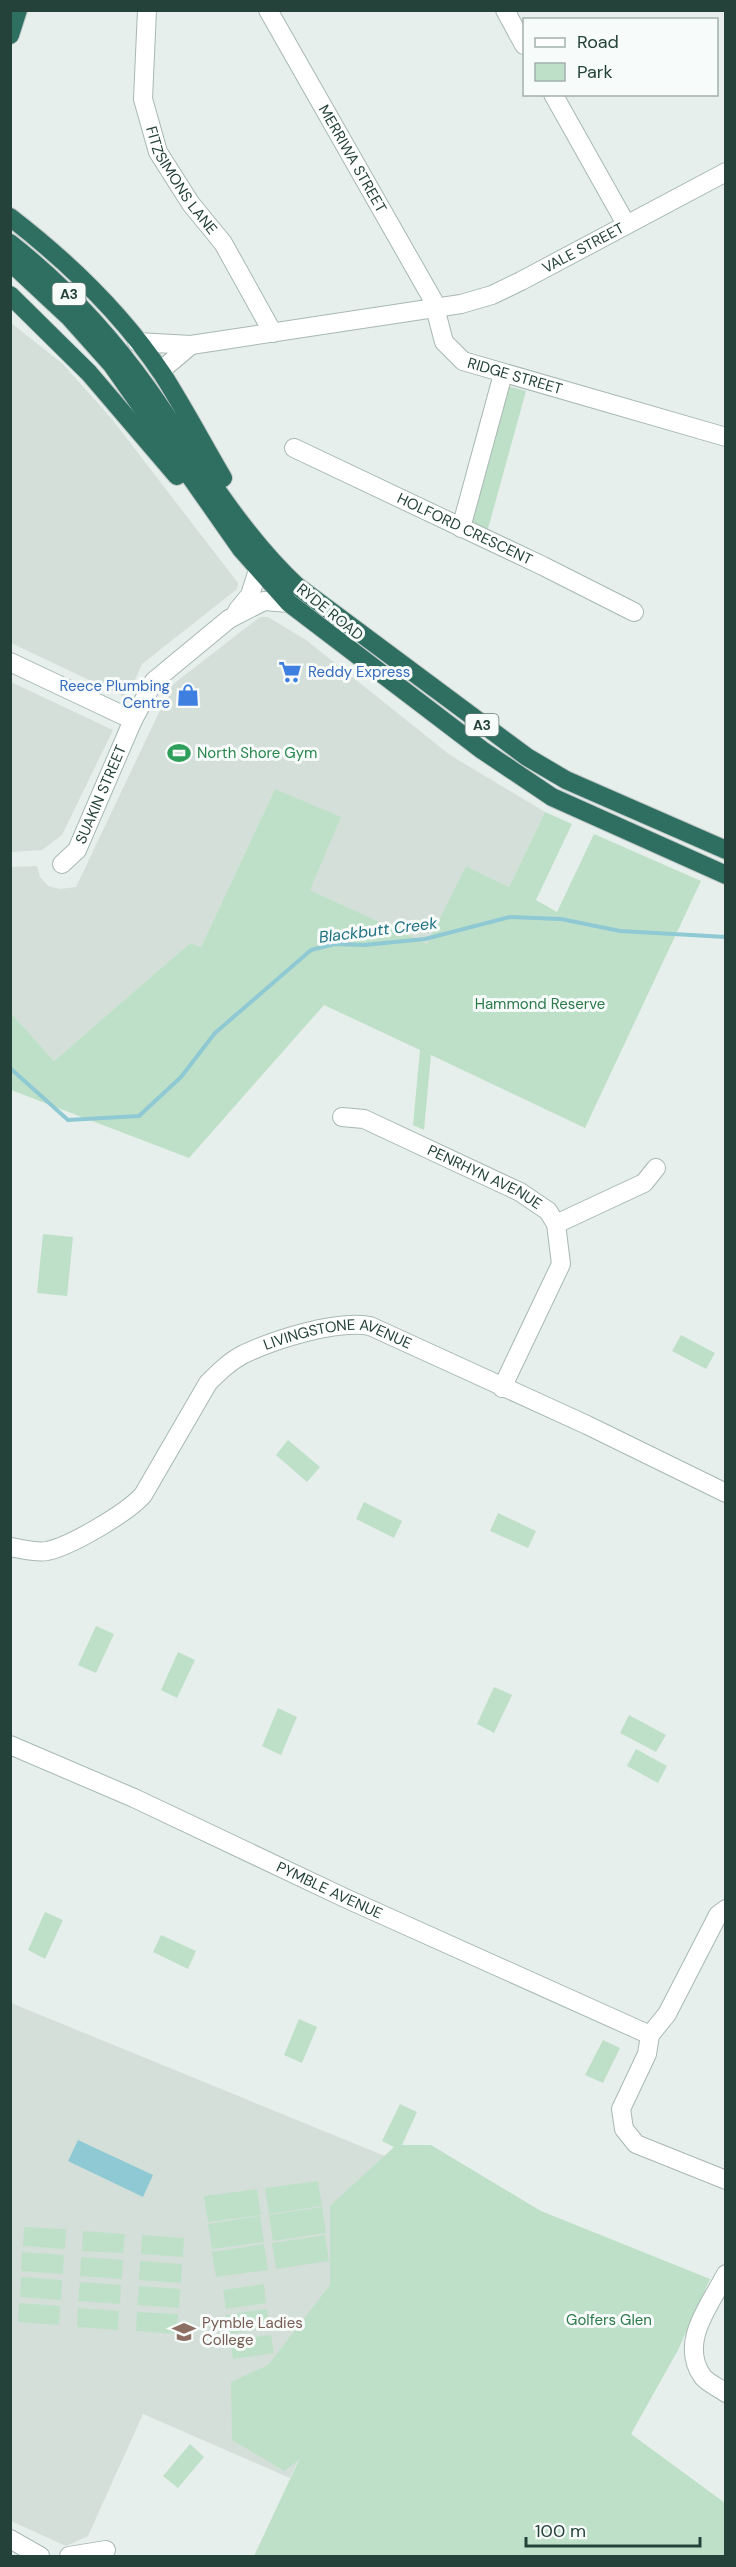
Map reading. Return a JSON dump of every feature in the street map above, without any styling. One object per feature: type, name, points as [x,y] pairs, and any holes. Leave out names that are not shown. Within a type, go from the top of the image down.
[{"type":"highway","points":[[10,35],[18,10]]},
{"type":"highway","points":[[11,217],[76,273],[162,374],[262,563]]},
{"type":"highway","name":"RYDE ROAD","points":[[10,243],[66,291],[120,352],[289,603],[482,750],[552,797],[726,874]]},
{"type":"highway","name":"RYDE ROAD","points":[[10,262],[70,318],[112,365],[241,549],[297,586],[527,757],[566,780],[726,849]]},
{"type":"highway","points":[[10,295],[89,373],[241,549]]},
{"type":"street","name":"FITZSIMONS LANE","points":[[147,10],[143,99],[158,152],[191,204],[223,243],[273,333]]},
{"type":"street","name":"MERRIWA STREET","points":[[267,10],[433,300],[435,308]]},
{"type":"street","points":[[504,10],[523,42]]},
{"type":"street","points":[[554,96],[626,224]]},
{"type":"street","name":"VALE STREET","points":[[435,308],[492,295],[726,172]]},
{"type":"street","points":[[137,342],[192,345],[435,308]]},
{"type":"street","name":"RIDGE STREET","points":[[435,308],[444,342],[463,362],[726,437]]},
{"type":"street","points":[[162,374],[165,368],[192,345]]},
{"type":"street","points":[[461,528],[503,374]]},
{"type":"street","name":"HOLFORD CRESCENT","points":[[294,448],[543,566],[634,612]]},
{"type":"street","points":[[230,619],[250,595],[262,563]]},
{"type":"street","points":[[230,619],[264,601],[289,603]]},
{"type":"street","name":"SUAKIN STREET","points":[[62,864],[77,850],[133,720],[154,681],[230,619]]},
{"type":"street","points":[[10,662],[133,720]]},
{"type":"street","name":"PENRHYN AVENUE","points":[[342,1117],[364,1119],[520,1192],[548,1211],[556,1224],[561,1264],[502,1388]]},
{"type":"street","points":[[556,1224],[644,1182],[656,1168]]},
{"type":"street","name":"LIVINGSTONE AVENUE","points":[[10,1547],[35,1551],[55,1548],[128,1510],[143,1495],[208,1383],[218,1373],[244,1354],[338,1325],[370,1326],[726,1493]]},
{"type":"street","name":"PYMBLE AVENUE","points":[[10,1746],[134,1798],[345,1898],[650,2035]]},
{"type":"street","points":[[726,1909],[718,1915],[667,2014],[650,2035],[647,2054],[621,2109],[624,2129],[636,2144],[726,2180]]},
{"type":"street","points":[[726,2274],[697,2328],[693,2342],[695,2357],[704,2378],[726,2393]]},
{"type":"street","points":[[10,2539],[40,2556]]},
{"type":"street","points":[[69,2556],[106,2550]]},
{"type":"shaded area","points":[[11,323],[63,364],[111,418],[238,583],[237,589],[142,664],[127,698],[11,643]]},
{"type":"shaded area","points":[[260,617],[268,617],[306,640],[450,755],[545,812],[509,887],[466,866],[428,945],[310,890],[275,789],[201,947],[190,943],[54,1061],[11,1013],[10,867],[37,866],[40,877],[48,886],[60,889],[76,887],[172,685]]},
{"type":"shaded area","points":[[11,682],[113,730],[62,835],[42,850],[11,852]]},
{"type":"shaded area","name":"Pymble Ladies College","points":[[11,2003],[429,2174],[290,2478],[143,2414],[88,2536],[66,2546],[11,2521]]},
{"type":"green space","points":[[507,386],[526,391],[486,536],[469,529]]},
{"type":"green space","name":"Hammond Reserve","points":[[275,789],[341,817],[310,890],[427,944],[466,866],[509,887],[545,812],[572,824],[536,900],[557,912],[594,834],[701,881],[585,1128],[431,1055],[424,1130],[413,1125],[420,1050],[324,1005],[189,1158],[11,1090],[11,1013],[54,1061],[190,943],[201,947]]},
{"type":"green space","points":[[43,1234],[73,1237],[67,1296],[37,1293]]},
{"type":"green space","points":[[681,1335],[715,1353],[706,1369],[672,1351]]},
{"type":"green space","points":[[288,1440],[320,1467],[307,1482],[276,1455]]},
{"type":"green space","points":[[364,1502],[402,1521],[394,1538],[356,1519]]},
{"type":"green space","points":[[498,1513],[536,1531],[528,1548],[490,1531]]},
{"type":"green space","points":[[96,1626],[114,1634],[96,1673],[78,1665]]},
{"type":"green space","points":[[178,1652],[195,1660],[177,1698],[161,1690]]},
{"type":"green space","points":[[494,1687],[512,1695],[494,1733],[477,1724]]},
{"type":"green space","points":[[278,1708],[297,1717],[281,1755],[262,1746]]},
{"type":"green space","points":[[629,1715],[666,1735],[656,1752],[620,1733]]},
{"type":"green space","points":[[636,1749],[667,1766],[658,1783],[627,1766]]},
{"type":"green space","points":[[45,1912],[63,1920],[45,1959],[28,1950]]},
{"type":"green space","points":[[161,1935],[196,1951],[188,1969],[153,1952]]},
{"type":"green space","points":[[299,2019],[317,2027],[302,2063],[284,2055]]},
{"type":"green space","points":[[603,2040],[620,2048],[603,2083],[585,2075]]},
{"type":"green space","name":"Golfers Glen","points":[[400,2104],[417,2112],[402,2145],[431,2145],[541,2211],[710,2279],[678,2350],[631,2434],[725,2503],[725,2556],[254,2556],[299,2460],[284,2471],[232,2440],[231,2382],[268,2365],[330,2285],[330,2206],[394,2147],[382,2141]]},
{"type":"green space","points":[[318,2181],[322,2206],[269,2214],[265,2188]]},
{"type":"green space","points":[[257,2189],[261,2215],[208,2222],[204,2196]]},
{"type":"green space","points":[[322,2207],[326,2233],[273,2241],[269,2215]]},
{"type":"green space","points":[[260,2216],[264,2242],[212,2249],[208,2224]]},
{"type":"green space","points":[[24,2227],[66,2229],[65,2249],[23,2246]]},
{"type":"green space","points":[[83,2231],[125,2234],[123,2253],[82,2251]]},
{"type":"green space","points":[[142,2235],[184,2238],[183,2257],[141,2254]]},
{"type":"green space","points":[[325,2235],[329,2261],[276,2269],[272,2243]]},
{"type":"green space","points":[[264,2244],[268,2270],[216,2277],[212,2252]]},
{"type":"green space","points":[[22,2252],[64,2255],[63,2274],[21,2271]]},
{"type":"green space","points":[[81,2257],[123,2260],[122,2279],[80,2276]]},
{"type":"green space","points":[[140,2261],[182,2264],[181,2283],[139,2280]]},
{"type":"green space","points":[[21,2277],[62,2280],[61,2300],[20,2297]]},
{"type":"green space","points":[[80,2282],[121,2285],[120,2304],[78,2301]]},
{"type":"green space","points":[[264,2284],[266,2303],[226,2309],[223,2290]]},
{"type":"green space","points":[[139,2286],[180,2289],[179,2308],[137,2305]]},
{"type":"green space","points":[[19,2303],[60,2306],[59,2325],[18,2322]]},
{"type":"green space","points":[[78,2308],[119,2311],[118,2330],[77,2327]]},
{"type":"green space","points":[[267,2309],[270,2328],[229,2334],[226,2315]]},
{"type":"green space","points":[[137,2312],[178,2314],[177,2334],[136,2331]]},
{"type":"green space","points":[[271,2335],[274,2353],[233,2359],[230,2340]]},
{"type":"green space","points":[[190,2444],[204,2457],[178,2488],[163,2476]]},
{"type":"water","points":[[78,2140],[153,2175],[143,2197],[68,2161]]},
{"type":"waterway","name":"Blackbutt Creek","points":[[10,1068],[68,1120],[139,1116],[181,1077],[215,1033],[311,950],[335,944],[364,945],[425,939],[510,917],[561,919],[620,931],[726,937]]},
{"type":"place","name":"Reddy Express","points":[[290,672]]},
{"type":"place","name":"Reece Plumbing Centre","points":[[188,695]]},
{"type":"place","name":"North Shore Gym","points":[[179,753]]},
{"type":"place","name":"Pymble Ladies College","points":[[184,2332]]}]
